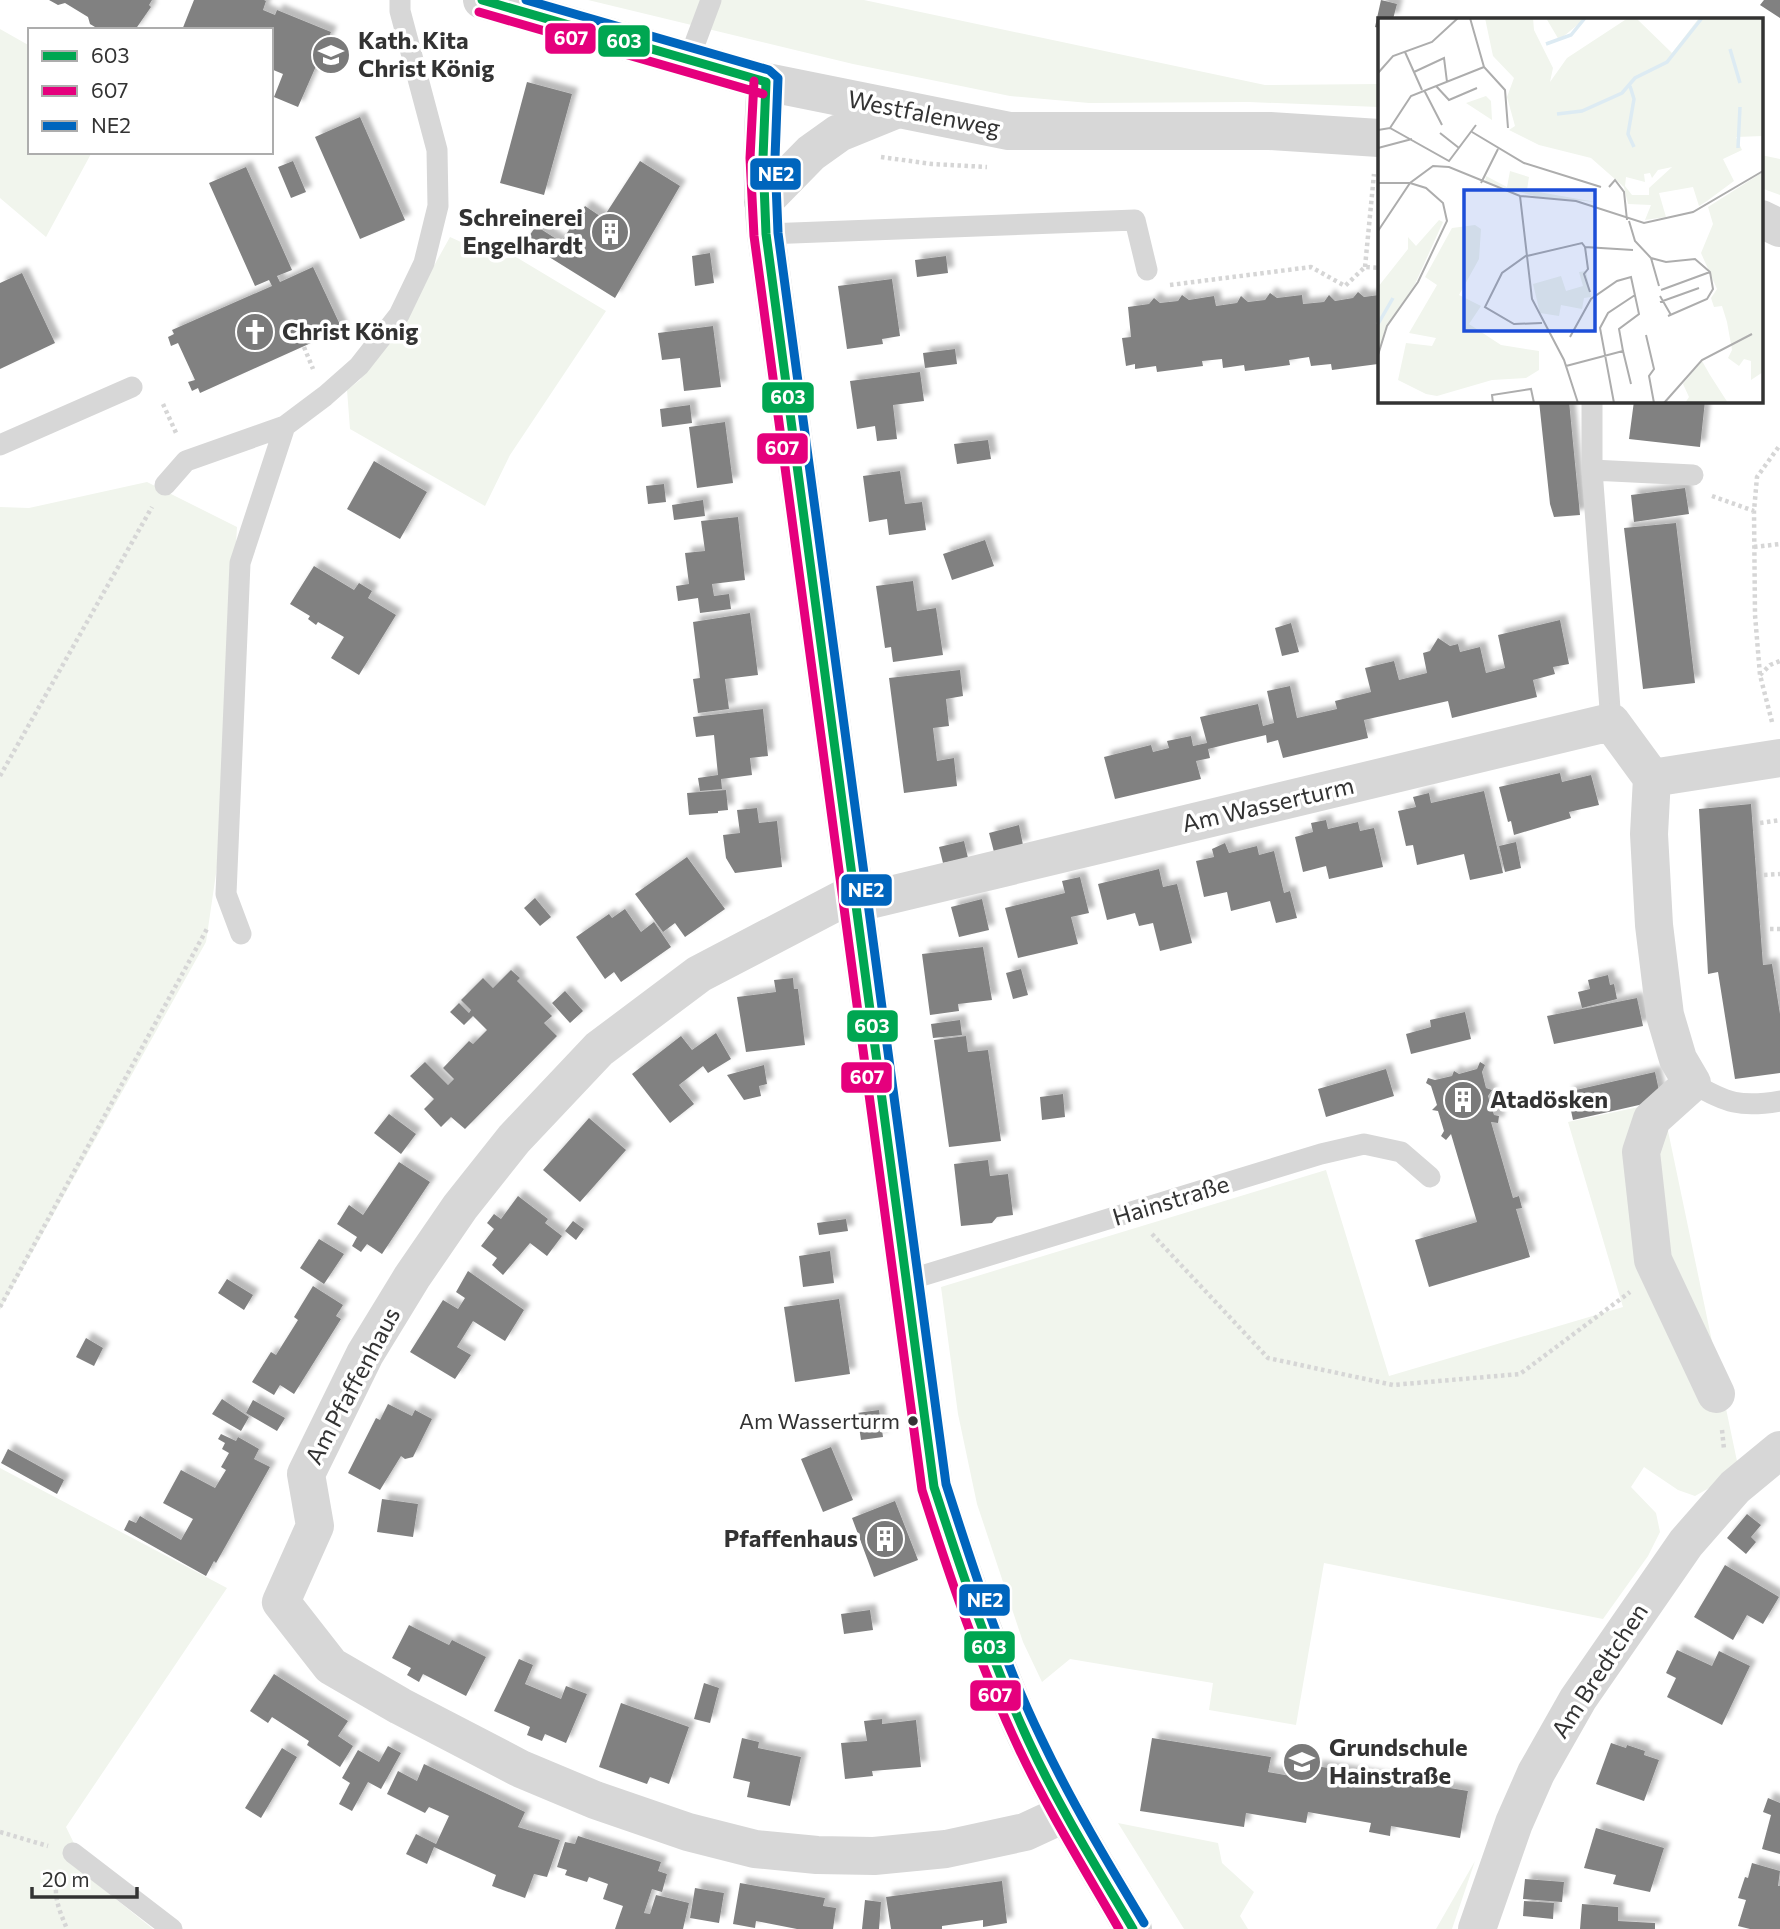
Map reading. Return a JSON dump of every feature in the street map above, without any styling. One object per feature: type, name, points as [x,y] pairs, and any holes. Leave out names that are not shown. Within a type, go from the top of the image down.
[{"type":"street","name":"Westfalenweg","points":[[482,0],[766,82],[1009,131],[1270,131],[1377,154]]},
{"type":"street","points":[[766,82],[762,131],[765,218],[934,1487],[973,1608],[1019,1720],[1066,1814],[1133,1929]]},
{"type":"street","points":[[765,218],[811,153],[839,133],[898,109]]},
{"type":"street","points":[[1762,219],[1780,228]]},
{"type":"street","points":[[1611,722],[1652,778],[1649,847],[1654,925],[1664,1002],[1678,1059],[1692,1083],[1652,1119],[1641,1152],[1653,1260],[1716,1394]]},
{"type":"street","name":"Am Wasserturm","points":[[855,898],[1611,722]]},
{"type":"street","points":[[1652,778],[1777,743]]},
{"type":"street","name":"Am Pfaffenhaus","points":[[855,898],[699,974],[599,1049],[506,1149],[453,1217],[365,1354],[306,1474],[315,1526],[281,1602],[331,1666],[400,1706],[521,1769],[595,1800],[688,1832],[755,1849],[817,1855],[874,1856],[946,1849],[1025,1832],[1066,1814]]},
{"type":"street","name":"Am Bredtchen","points":[[1477,1929],[1514,1823],[1536,1773],[1578,1699],[1686,1543],[1735,1487],[1780,1450]]},
{"type":"lane","points":[[164,485],[187,461],[285,426],[325,397],[359,366],[399,315],[424,263],[438,206],[437,150],[400,11],[400,0]]},
{"type":"lane","points":[[689,59],[711,0]]},
{"type":"lane","points":[[765,218],[1135,220],[1147,270]]},
{"type":"lane","points":[[0,445],[132,387]]},
{"type":"lane","points":[[1592,402],[1592,470],[1611,722]]},
{"type":"lane","points":[[241,934],[226,894],[240,563],[285,426]]},
{"type":"lane","points":[[1592,470],[1693,475]]},
{"type":"lane","points":[[1692,1083],[1721,1100],[1755,1105],[1780,1101]]},
{"type":"lane","name":"Hainstraße","points":[[905,1281],[1321,1154],[1364,1144],[1401,1152],[1430,1177]]},
{"type":"lane","points":[[73,1853],[172,1929]]},
{"type":"path","points":[[1147,270],[1166,285],[1311,267],[1345,286],[1365,267],[1377,154]]},
{"type":"path","points":[[1365,267],[1378,268]]},
{"type":"path","points":[[163,404],[170,416]]},
{"type":"path","points":[[1777,743],[1760,676],[1755,615],[1754,511],[1757,477],[1779,446]]},
{"type":"path","points":[[1693,475],[1710,496],[1754,511]]},
{"type":"path","points":[[0,776],[164,485]]},
{"type":"path","points":[[1754,547],[1780,544]]},
{"type":"path","points":[[1760,676],[1770,665],[1780,661]]},
{"type":"path","points":[[1760,822],[1780,820]]},
{"type":"path","points":[[1765,875],[1780,874]]},
{"type":"path","points":[[0,1307],[226,894]]},
{"type":"path","points":[[1770,929],[1780,929]]},
{"type":"path","points":[[1132,1213],[1268,1358],[1392,1385],[1520,1374],[1631,1291],[1653,1260]]},
{"type":"path","points":[[0,1832],[73,1853],[60,1869],[55,1885],[58,1908],[67,1929]]},
{"type":"shaded area","points":[[588,0],[864,0],[1265,85],[1378,84],[1378,107],[1249,102],[1089,103],[1010,96],[853,64]]},
{"type":"shaded area","points":[[0,29],[28,45],[28,154],[91,154],[46,237],[0,198]]},
{"type":"shaded area","points":[[1762,155],[1780,159],[1780,195],[1762,188]]},
{"type":"shaded area","points":[[450,237],[498,259],[516,257],[606,311],[510,455],[485,506],[350,429],[347,390],[360,380],[406,316]]},
{"type":"shaded area","points":[[147,482],[237,527],[218,860],[206,942],[0,1310],[0,507],[29,508]]},
{"type":"shaded area","points":[[1662,1102],[1738,1466],[1718,1483],[1695,1496],[1678,1490],[1644,1467],[1631,1487],[1656,1513],[1660,1532],[1648,1556],[1603,1619],[1324,1563],[1296,1725],[1209,1710],[1213,1683],[1070,1659],[1042,1682],[1023,1642],[977,1504],[958,1414],[941,1287],[1326,1170],[1389,1376],[1623,1307],[1568,1122]]},
{"type":"shaded area","points":[[0,1468],[227,1588],[66,1827],[92,1880],[153,1929],[0,1929]]},
{"type":"shaded area","points":[[1118,1823],[1218,1843],[1222,1863],[1254,1892],[1240,1916],[1248,1929],[1184,1929]]},
{"type":"shaded area","points":[[1475,1861],[1452,1929],[1436,1929]]},
{"type":"building","points":[[49,0],[152,0],[149,5],[151,7],[136,28],[97,28],[90,24],[88,17],[65,3],[58,5]]},
{"type":"building","points":[[194,0],[264,0],[263,10],[275,15],[277,10],[331,32],[298,107],[274,97],[283,74],[273,70],[273,28],[183,28]]},
{"type":"building","points":[[1381,0],[1397,4],[1393,18],[1378,18],[1378,28],[1375,27]]},
{"type":"building","points":[[1764,0],[1780,0],[1780,18],[1760,5]]},
{"type":"building","points":[[527,82],[572,94],[544,195],[500,183]]},
{"type":"building","points":[[360,117],[405,220],[360,239],[315,137]]},
{"type":"building","points":[[293,161],[306,192],[291,198],[278,167]]},
{"type":"building","name":"Schreinerei Engelhardt","points":[[640,161],[680,186],[615,298],[525,242],[536,226],[561,242],[585,206],[603,218]]},
{"type":"building","name":"Christ König","points":[[246,167],[292,270],[277,276],[280,282],[313,267],[342,329],[200,393],[198,388],[192,391],[188,382],[195,380],[178,343],[171,346],[168,337],[174,334],[172,330],[272,286],[269,280],[255,286],[209,183]]},
{"type":"building","points":[[710,253],[714,283],[695,286],[692,256]]},
{"type":"building","points":[[946,256],[948,273],[917,277],[915,260]]},
{"type":"building","points":[[22,273],[55,343],[0,369],[0,283]]},
{"type":"building","points":[[892,279],[900,336],[882,339],[883,344],[847,349],[838,286]]},
{"type":"building","points":[[1358,292],[1364,297],[1378,295],[1378,364],[1332,370],[1331,364],[1311,366],[1309,357],[1289,360],[1290,365],[1245,371],[1244,365],[1223,368],[1222,359],[1202,361],[1203,366],[1157,372],[1156,366],[1135,369],[1135,364],[1126,366],[1122,338],[1131,337],[1128,307],[1149,304],[1154,298],[1160,303],[1178,301],[1182,295],[1189,300],[1214,296],[1216,306],[1237,303],[1241,296],[1248,302],[1265,300],[1270,293],[1277,298],[1302,295],[1303,304],[1324,302],[1329,295],[1335,301],[1353,298]]},
{"type":"building","points":[[713,326],[721,387],[684,391],[680,358],[662,360],[658,333]]},
{"type":"building","points":[[955,349],[957,364],[925,368],[923,353]]},
{"type":"building","points":[[920,372],[924,401],[893,405],[897,439],[877,441],[875,426],[857,429],[850,381]]},
{"type":"building","points":[[1539,402],[1569,402],[1580,515],[1554,517],[1550,504]]},
{"type":"building","points":[[1634,402],[1705,402],[1700,447],[1629,439]]},
{"type":"building","points":[[690,405],[692,423],[662,427],[660,409]]},
{"type":"building","points":[[725,422],[733,483],[697,488],[689,427]]},
{"type":"building","points":[[988,440],[991,459],[957,464],[954,444]]},
{"type":"building","points":[[374,461],[427,492],[400,539],[347,509]]},
{"type":"building","points":[[900,471],[905,504],[922,502],[926,530],[889,535],[887,519],[869,522],[863,476]]},
{"type":"building","points":[[664,484],[666,502],[648,504],[646,486]]},
{"type":"building","points":[[1685,488],[1689,514],[1634,522],[1631,495]]},
{"type":"building","points":[[703,500],[705,516],[674,520],[672,505]]},
{"type":"building","points":[[738,517],[745,580],[712,584],[714,596],[729,594],[731,609],[700,613],[698,598],[678,601],[676,586],[689,584],[685,553],[705,551],[701,521]]},
{"type":"building","points":[[1676,523],[1695,683],[1643,689],[1624,528]]},
{"type":"building","points":[[985,540],[994,566],[952,580],[943,554]]},
{"type":"building","points":[[314,566],[354,590],[359,583],[372,591],[368,598],[396,615],[359,675],[331,658],[344,637],[318,622],[316,625],[308,619],[310,616],[290,604]]},
{"type":"building","points":[[913,581],[917,611],[936,608],[943,655],[893,662],[891,647],[885,648],[876,586]]},
{"type":"building","points":[[750,613],[758,675],[725,679],[729,709],[698,713],[693,679],[700,678],[693,622]]},
{"type":"building","points":[[1560,620],[1569,664],[1553,667],[1555,674],[1533,680],[1537,697],[1452,718],[1448,701],[1364,720],[1368,738],[1283,758],[1278,740],[1267,743],[1266,735],[1236,742],[1208,749],[1210,758],[1196,761],[1201,779],[1115,799],[1104,757],[1151,745],[1153,752],[1169,748],[1167,741],[1191,736],[1193,746],[1207,743],[1200,717],[1258,704],[1263,726],[1274,723],[1267,691],[1290,686],[1297,718],[1337,709],[1335,701],[1371,692],[1365,668],[1394,661],[1399,680],[1427,673],[1423,653],[1430,651],[1438,638],[1450,646],[1458,644],[1460,652],[1480,647],[1486,673],[1505,668],[1498,635]]},
{"type":"building","points":[[1291,623],[1299,652],[1282,656],[1275,628]]},
{"type":"building","points":[[960,670],[963,696],[946,699],[949,726],[933,728],[937,761],[954,758],[957,786],[904,793],[889,678]]},
{"type":"building","points":[[763,709],[768,756],[750,758],[752,775],[721,779],[722,789],[700,791],[698,778],[718,775],[714,735],[696,737],[693,717]]},
{"type":"building","points":[[1560,773],[1562,782],[1591,775],[1599,805],[1569,812],[1571,818],[1514,835],[1499,787]]},
{"type":"building","points":[[726,790],[728,810],[689,815],[687,793]]},
{"type":"building","points":[[1484,791],[1503,873],[1470,880],[1464,854],[1417,865],[1413,845],[1406,846],[1398,811],[1416,807],[1413,797],[1429,793],[1431,803]]},
{"type":"building","points":[[1751,804],[1763,965],[1772,964],[1780,1014],[1780,1073],[1735,1079],[1718,972],[1708,974],[1699,809]]},
{"type":"building","points":[[757,808],[759,823],[777,821],[782,867],[735,873],[726,858],[723,835],[740,833],[737,810]]},
{"type":"building","points":[[1326,820],[1328,829],[1358,822],[1360,831],[1374,828],[1383,867],[1329,879],[1326,866],[1303,872],[1295,837],[1313,832],[1311,823]]},
{"type":"building","points":[[1019,825],[1023,845],[994,852],[989,833]]},
{"type":"building","points":[[964,841],[968,858],[943,863],[939,847]]},
{"type":"building","points":[[1516,842],[1521,868],[1505,872],[1499,846]]},
{"type":"building","points":[[1225,843],[1229,853],[1257,846],[1259,855],[1274,851],[1284,893],[1290,891],[1297,918],[1276,923],[1270,901],[1231,911],[1227,892],[1204,897],[1196,861],[1214,857],[1212,849]]},
{"type":"building","points":[[687,857],[725,909],[685,937],[675,923],[663,932],[635,894]]},
{"type":"building","points":[[1159,869],[1163,887],[1177,884],[1192,943],[1160,951],[1153,923],[1139,926],[1135,913],[1107,920],[1098,884]]},
{"type":"building","points":[[1080,877],[1089,913],[1071,917],[1078,944],[1018,958],[1005,908],[1065,893],[1062,881]]},
{"type":"building","points":[[535,898],[551,917],[540,926],[524,908]]},
{"type":"building","points":[[982,899],[989,930],[959,937],[951,907]]},
{"type":"building","points":[[625,909],[641,932],[654,922],[671,947],[621,982],[614,972],[605,979],[576,937],[609,914],[612,918]]},
{"type":"building","points":[[983,947],[992,1000],[958,1004],[959,1011],[930,1015],[922,954]]},
{"type":"building","points":[[1021,969],[1028,995],[1013,999],[1006,973]]},
{"type":"building","points":[[511,970],[520,978],[517,981],[552,1016],[544,1023],[557,1036],[465,1129],[451,1117],[441,1127],[424,1109],[434,1099],[410,1076],[425,1062],[448,1085],[454,1079],[443,1068],[469,1041],[473,1044],[487,1030],[473,1016],[464,1025],[450,1012],[459,1003],[469,1013],[471,1010],[461,1000],[483,978],[493,988]]},
{"type":"building","points":[[1608,975],[1610,985],[1614,984],[1617,999],[1582,1008],[1578,992],[1590,989],[1588,980]]},
{"type":"building","points":[[793,978],[794,989],[798,989],[805,1045],[746,1052],[737,997],[776,992],[774,980]]},
{"type":"building","points":[[565,991],[583,1011],[570,1023],[552,1003]]},
{"type":"building","points":[[1637,998],[1643,1026],[1554,1044],[1547,1016]]},
{"type":"building","points":[[1465,1012],[1471,1039],[1411,1054],[1406,1034],[1431,1027],[1430,1020]]},
{"type":"building","points":[[960,1020],[962,1035],[933,1038],[931,1024]]},
{"type":"building","points":[[716,1033],[731,1059],[708,1073],[703,1066],[679,1085],[694,1104],[670,1123],[632,1074],[681,1036],[692,1050]]},
{"type":"building","points":[[966,1036],[968,1052],[988,1050],[1001,1141],[949,1147],[934,1040]]},
{"type":"building","points":[[1480,1062],[1485,1065],[1482,1072],[1486,1088],[1492,1090],[1488,1096],[1494,1115],[1499,1116],[1498,1123],[1491,1122],[1513,1198],[1519,1196],[1522,1208],[1516,1209],[1530,1257],[1429,1287],[1415,1240],[1477,1222],[1451,1134],[1446,1140],[1441,1136],[1444,1131],[1438,1111],[1432,1110],[1437,1105],[1431,1086],[1426,1083],[1428,1078],[1435,1080],[1452,1076],[1454,1071],[1459,1074],[1477,1069]]},
{"type":"building","points":[[764,1065],[767,1084],[759,1086],[761,1096],[744,1100],[727,1075]]},
{"type":"building","points":[[1386,1069],[1394,1096],[1326,1117],[1318,1089]]},
{"type":"building","points":[[1655,1072],[1661,1100],[1573,1120],[1567,1092]]},
{"type":"building","points":[[1063,1094],[1065,1117],[1042,1120],[1040,1097]]},
{"type":"building","points":[[389,1114],[416,1134],[401,1154],[374,1133]]},
{"type":"building","points":[[589,1118],[626,1150],[580,1202],[543,1170]]},
{"type":"building","points":[[988,1160],[990,1176],[1008,1174],[1013,1215],[997,1217],[992,1223],[961,1226],[954,1164]]},
{"type":"building","points":[[399,1162],[430,1182],[382,1254],[367,1244],[361,1252],[352,1246],[357,1237],[337,1224],[349,1205],[363,1215]]},
{"type":"building","points":[[518,1196],[548,1219],[545,1223],[562,1236],[547,1256],[530,1243],[503,1275],[492,1265],[497,1258],[481,1246],[494,1229],[487,1223],[494,1214],[501,1219]]},
{"type":"building","points":[[846,1219],[848,1231],[819,1235],[817,1223]]},
{"type":"building","points":[[573,1221],[584,1229],[576,1240],[565,1231]]},
{"type":"building","points":[[319,1239],[344,1254],[324,1284],[300,1268]]},
{"type":"building","points":[[830,1251],[834,1283],[803,1287],[799,1256]]},
{"type":"building","points":[[468,1271],[524,1310],[505,1341],[473,1321],[457,1347],[471,1355],[455,1379],[410,1352],[443,1300],[458,1309],[465,1298],[456,1292]]},
{"type":"building","points":[[227,1279],[253,1295],[244,1310],[218,1293]]},
{"type":"building","points":[[313,1286],[343,1305],[336,1316],[341,1319],[294,1394],[280,1385],[274,1395],[252,1382],[271,1352],[276,1355],[298,1320],[294,1317]]},
{"type":"building","points":[[839,1299],[850,1374],[795,1382],[784,1307]]},
{"type":"building","points":[[86,1338],[103,1348],[94,1366],[76,1357]]},
{"type":"building","points":[[222,1399],[249,1417],[241,1431],[212,1414]]},
{"type":"building","points":[[253,1400],[285,1418],[277,1431],[246,1413]]},
{"type":"building","points":[[388,1404],[412,1416],[415,1410],[432,1419],[413,1457],[405,1459],[401,1456],[380,1490],[348,1473],[376,1418],[380,1420]]},
{"type":"building","points":[[879,1410],[883,1437],[861,1440],[857,1413]]},
{"type":"building","points":[[221,1434],[236,1441],[238,1437],[259,1449],[254,1459],[270,1467],[206,1576],[124,1530],[129,1520],[136,1523],[140,1516],[181,1540],[193,1519],[163,1503],[181,1470],[215,1488],[226,1470],[221,1467],[229,1453],[222,1449],[225,1443],[218,1439]]},
{"type":"building","points":[[831,1447],[853,1500],[823,1512],[801,1459]]},
{"type":"building","points":[[8,1449],[64,1480],[57,1494],[1,1463]]},
{"type":"building","points":[[382,1499],[418,1504],[413,1537],[377,1532]]},
{"type":"building","name":"Pfaffenhaus","points":[[895,1501],[918,1560],[874,1577],[852,1518]]},
{"type":"building","points":[[1747,1514],[1761,1525],[1751,1537],[1756,1542],[1746,1554],[1727,1538]]},
{"type":"building","points":[[1725,1565],[1779,1597],[1763,1624],[1747,1615],[1733,1640],[1694,1617]]},
{"type":"building","points":[[870,1610],[873,1630],[844,1634],[841,1614]]},
{"type":"building","points":[[409,1625],[449,1645],[452,1640],[486,1657],[466,1696],[423,1674],[419,1682],[407,1675],[411,1668],[392,1658]]},
{"type":"building","points":[[1677,1650],[1712,1666],[1719,1651],[1750,1666],[1722,1725],[1667,1697],[1676,1678],[1666,1673]]},
{"type":"building","points":[[519,1659],[533,1665],[525,1684],[561,1699],[566,1686],[587,1694],[566,1743],[545,1734],[542,1741],[527,1735],[530,1727],[494,1711]]},
{"type":"building","points":[[274,1674],[348,1721],[338,1736],[353,1746],[340,1767],[307,1745],[309,1741],[272,1717],[268,1723],[250,1711]]},
{"type":"building","points":[[704,1683],[719,1688],[710,1723],[694,1719]]},
{"type":"building","points":[[621,1703],[689,1727],[669,1784],[650,1777],[647,1784],[599,1767]]},
{"type":"building","points":[[882,1719],[882,1724],[916,1720],[921,1767],[872,1771],[873,1776],[845,1779],[841,1743],[867,1741],[864,1721]]},
{"type":"building","points":[[742,1738],[759,1742],[758,1748],[801,1757],[790,1806],[747,1797],[750,1782],[733,1778]]},
{"type":"building","points":[[1152,1738],[1271,1757],[1268,1772],[1313,1780],[1316,1766],[1468,1791],[1460,1838],[1391,1826],[1390,1836],[1369,1832],[1371,1823],[1308,1812],[1306,1823],[1246,1813],[1244,1827],[1140,1811]]},
{"type":"building","points":[[1611,1743],[1645,1751],[1644,1755],[1659,1760],[1644,1801],[1596,1784]]},
{"type":"building","points":[[388,1746],[401,1753],[381,1789],[368,1782],[352,1811],[339,1804],[350,1783],[342,1778],[358,1750],[379,1762]]},
{"type":"building","points":[[282,1748],[297,1757],[261,1818],[245,1808]]},
{"type":"building","points":[[424,1764],[525,1812],[518,1827],[560,1840],[547,1877],[534,1874],[525,1898],[492,1886],[496,1875],[434,1847],[427,1864],[406,1854],[416,1834],[436,1844],[449,1816],[429,1807],[425,1813],[387,1794],[398,1771],[417,1781]]},
{"type":"building","points":[[1768,1798],[1780,1803],[1780,1854],[1762,1849],[1771,1815],[1763,1812]]},
{"type":"building","points":[[1596,1828],[1664,1848],[1650,1892],[1613,1884],[1616,1875],[1584,1868]]},
{"type":"building","points":[[578,1836],[661,1862],[658,1871],[667,1874],[662,1892],[652,1889],[644,1913],[650,1914],[656,1895],[689,1903],[683,1929],[615,1929],[623,1906],[603,1899],[608,1884],[589,1877],[587,1882],[565,1875],[567,1870],[557,1867],[565,1842],[575,1844]]},
{"type":"building","points":[[1752,1863],[1780,1871],[1780,1929],[1750,1929],[1738,1926],[1746,1900],[1738,1898]]},
{"type":"building","points":[[1525,1879],[1564,1882],[1562,1902],[1523,1899]]},
{"type":"building","points":[[1002,1881],[1007,1923],[983,1927],[983,1920],[942,1926],[942,1929],[891,1929],[886,1897]]},
{"type":"building","points":[[740,1883],[825,1898],[823,1906],[836,1908],[833,1929],[797,1929],[756,1921],[755,1928],[733,1924]]},
{"type":"building","points":[[695,1888],[724,1893],[719,1923],[690,1918]]},
{"type":"building","points":[[865,1900],[881,1902],[879,1929],[862,1929]]},
{"type":"building","points":[[1524,1901],[1554,1903],[1553,1919],[1523,1916]]},
{"type":"building","points":[[1582,1904],[1618,1907],[1618,1921],[1655,1923],[1655,1929],[1580,1929]]},
{"type":"transit line","name":"603","points":[[482,0],[766,82]]},
{"type":"transit line","name":"NE2","points":[[526,0],[769,70],[778,78],[775,158],[778,233],[946,1484],[1014,1678],[1078,1810],[1144,1923]]},
{"type":"transit line","name":"607","points":[[479,12],[763,94]]},
{"type":"transit line","name":"607","points":[[754,81],[750,158],[754,236],[922,1490],[967,1622],[1005,1719],[1043,1796],[1119,1929]]},
{"type":"transit line","name":"603","points":[[766,82],[763,158],[766,234],[934,1487],[966,1584],[1015,1711],[1066,1814],[1133,1929]]},
{"type":"place","name":"Kath. Kita Christ König","points":[[331,55]]},
{"type":"place","name":"Schreinerei Engelhardt","points":[[610,232]]},
{"type":"place","name":"Christ König","points":[[255,332]]},
{"type":"place","name":"Atadösken","points":[[1463,1100]]},
{"type":"place","name":"Am Wasserturm","points":[[913,1421]]},
{"type":"place","name":"Pfaffenhaus","points":[[885,1539]]},
{"type":"place","name":"Grundschule Hainstraße","points":[[1302,1762]]}]
